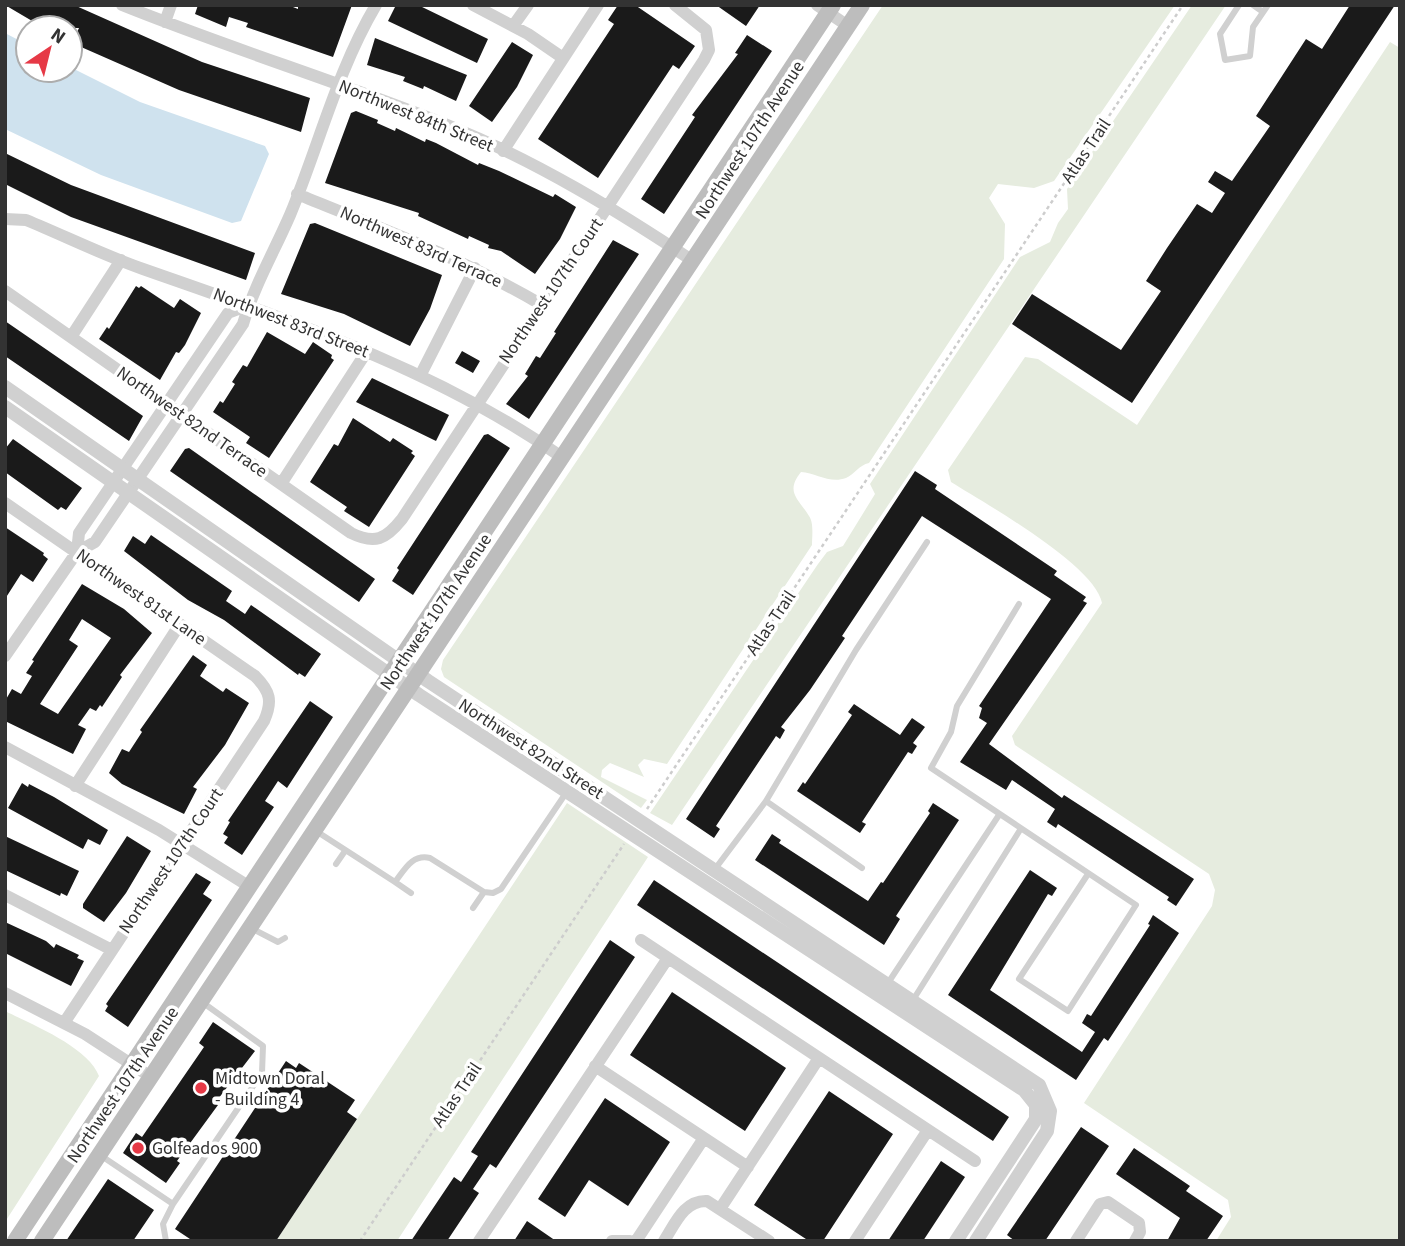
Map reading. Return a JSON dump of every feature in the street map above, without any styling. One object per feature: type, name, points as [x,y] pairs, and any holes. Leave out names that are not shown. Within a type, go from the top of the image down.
[{"type":"main road","name":"Northwest 107th Avenue","points":[[42,1241],[862,5]]},
{"type":"main road","name":"Northwest 107th Avenue","points":[[15,1241],[673,248],[826,8]]},
{"type":"street","name":"Northwest 84th Street","points":[[122,5],[453,127],[608,205],[693,261]]},
{"type":"street","points":[[164,22],[172,5]]},
{"type":"street","points":[[5,656],[77,552],[95,542],[184,415],[243,324],[297,194],[337,85],[376,5]]},
{"type":"street","points":[[473,5],[564,58]]},
{"type":"street","points":[[513,26],[528,5]]},
{"type":"street","points":[[503,151],[598,5]]},
{"type":"street","name":"Northwest 107th Court","points":[[383,539],[402,519],[704,60],[709,50],[706,30],[675,5]]},
{"type":"street","points":[[826,8],[848,26]]},
{"type":"street","name":"Northwest 83rd Terrace","points":[[297,194],[475,268],[542,305]]},
{"type":"street","name":"Northwest 83rd Street","points":[[6,218],[26,220],[121,260],[249,305],[367,351],[475,405],[563,457]]},
{"type":"street","points":[[71,337],[121,260]]},
{"type":"street","points":[[420,376],[475,268]]},
{"type":"street","name":"Northwest 82nd Terrace","points":[[5,291],[351,533],[372,541],[383,539]]},
{"type":"street","points":[[77,552],[79,533],[228,313],[249,305]]},
{"type":"street","points":[[281,484],[367,351]]},
{"type":"street","name":"Northwest 82nd Street","points":[[5,387],[418,674],[1028,1076],[1040,1085],[1044,1112]]},
{"type":"street","name":"Northwest 82nd Street","points":[[5,407],[408,688],[1024,1090],[1044,1112]]},
{"type":"street","name":"Northwest 81st Lane","points":[[5,503],[255,676],[266,687],[270,697]]},
{"type":"street","points":[[75,786],[180,624]]},
{"type":"street","name":"Northwest 107th Court","points":[[64,1023],[264,720],[270,707],[270,697]]},
{"type":"street","points":[[5,747],[182,844],[250,887]]},
{"type":"street","points":[[5,895],[112,950]]},
{"type":"street","points":[[641,940],[975,1161]]},
{"type":"street","points":[[479,1241],[668,958]]},
{"type":"street","points":[[5,993],[64,1023],[151,1077]]},
{"type":"street","points":[[720,1209],[819,1058]]},
{"type":"street","points":[[596,1066],[748,1167]]},
{"type":"street","points":[[956,1241],[1044,1112],[1050,1122],[1041,1142],[977,1240]]},
{"type":"street","points":[[855,1241],[928,1130]]},
{"type":"street","points":[[636,1241],[704,1138]]},
{"type":"street","points":[[664,1241],[692,1203],[707,1201],[769,1241]]},
{"type":"street","points":[[1076,1241],[1100,1204],[1108,1202],[1139,1223],[1140,1232],[1135,1241]]},
{"type":"street","points":[[612,1241],[630,1241]]},
{"type":"lane","points":[[1239,5],[1220,34],[1226,60],[1250,56],[1253,27],[1268,5]]},
{"type":"lane","points":[[1253,5],[1263,12]]},
{"type":"lane","points":[[714,870],[766,801],[856,650],[927,542]]},
{"type":"lane","points":[[1019,604],[957,706],[951,732],[931,768],[1136,905],[1068,1011],[1019,979],[1088,874]]},
{"type":"lane","points":[[395,882],[411,860],[422,856],[430,858],[484,892],[493,893],[501,889],[568,792]]},
{"type":"lane","points":[[766,801],[862,868]]},
{"type":"lane","points":[[879,997],[999,815]]},
{"type":"lane","points":[[905,1013],[1020,830]]},
{"type":"lane","points":[[314,831],[411,893]]},
{"type":"lane","points":[[336,864],[345,851]]},
{"type":"lane","points":[[473,908],[484,892]]},
{"type":"lane","points":[[251,928],[268,940],[278,942],[285,938]]},
{"type":"lane","points":[[166,1241],[163,1224],[173,1204],[262,1073],[264,1060],[263,1046],[202,1002]]},
{"type":"lane","points":[[100,1154],[173,1204]]},
{"type":"path","name":"Atlas Trail","points":[[640,820],[1183,5]]},
{"type":"path","name":"Atlas Trail","points":[[360,1241],[631,833]]},
{"type":"shaded area","points":[[883,5],[1175,5],[1054,181],[1034,188],[998,184],[989,198],[1005,224],[1004,259],[869,463],[840,480],[801,472],[796,479],[795,495],[811,519],[812,545],[667,764],[644,759],[638,765],[644,777],[610,763],[602,770],[601,777],[647,800],[641,808],[444,677],[441,669],[443,660]]},
{"type":"shaded area","points":[[1192,5],[1226,5],[672,825],[650,813],[818,564],[827,552],[843,546],[875,494],[870,484],[1020,257],[1050,242],[1068,209],[1067,189]]},
{"type":"shaded area","points":[[1390,42],[1400,48],[1400,1241],[1216,1241],[1231,1217],[1228,1200],[1084,1103],[1212,906],[1215,890],[1209,874],[1015,745],[1012,736],[1102,603],[1095,588],[1080,571],[1037,536],[951,482],[948,470],[1025,357],[1038,359],[1137,425]]},
{"type":"shaded area","points":[[567,803],[648,857],[397,1241],[276,1241]]},
{"type":"shaded area","points":[[5,1011],[72,1046],[93,1065],[99,1076],[5,1222]]},
{"type":"water","points":[[5,33],[14,38],[14,84],[84,84],[84,74],[140,102],[265,146],[269,154],[241,221],[232,223],[101,175],[5,129]]},
{"type":"building","points":[[5,5],[74,5],[202,62],[310,98],[301,132],[179,90],[84,48],[84,14],[20,14]]},
{"type":"building","points":[[198,5],[288,5],[298,9],[298,5],[352,5],[333,57],[246,27],[248,23],[229,17],[226,27],[195,14]]},
{"type":"building","points":[[396,5],[418,5],[488,39],[477,63],[388,21]]},
{"type":"building","points":[[618,5],[635,5],[695,46],[679,69],[673,65],[598,178],[538,139],[614,24],[608,20]]},
{"type":"building","points":[[716,5],[760,5],[746,26]]},
{"type":"building","points":[[1350,5],[1395,5],[1132,403],[1012,324],[1032,294],[1121,350],[1161,291],[1146,281],[1167,248],[1197,204],[1212,213],[1225,193],[1208,182],[1215,171],[1232,181],[1270,126],[1256,116],[1306,39],[1322,49]]},
{"type":"building","points":[[747,35],[772,51],[664,214],[641,199],[695,117],[692,115],[738,54],[735,53]]},
{"type":"building","points":[[375,38],[467,75],[456,101],[424,86],[423,89],[403,81],[405,77],[367,65]]},
{"type":"building","points":[[512,42],[533,55],[517,87],[492,122],[469,106]]},
{"type":"building","points":[[356,111],[395,131],[396,128],[425,142],[426,139],[436,143],[478,165],[479,163],[499,171],[553,197],[555,194],[576,207],[560,239],[535,274],[501,251],[488,248],[489,245],[469,236],[468,239],[418,216],[419,213],[325,183],[351,113]]},
{"type":"building","points":[[5,153],[71,185],[255,253],[246,280],[71,217],[5,184]]},
{"type":"building","points":[[315,223],[442,275],[430,309],[410,346],[344,314],[281,294],[310,224]]},
{"type":"building","points":[[613,240],[639,254],[529,419],[506,404],[528,376],[525,374],[536,356],[540,358]]},
{"type":"building","points":[[136,286],[141,286],[174,308],[180,299],[201,313],[185,345],[179,353],[176,352],[160,380],[99,339],[107,327],[109,329]]},
{"type":"building","points":[[5,321],[143,416],[129,441],[5,356]]},
{"type":"building","points":[[267,332],[305,354],[313,342],[332,355],[334,360],[269,458],[246,443],[250,437],[213,412],[220,401],[223,403],[235,384],[232,382],[243,365],[247,367]]},
{"type":"building","points":[[462,351],[480,361],[473,373],[455,363]]},
{"type":"building","points":[[372,378],[449,415],[436,441],[356,402]]},
{"type":"building","points":[[353,418],[390,442],[393,438],[413,451],[411,453],[415,456],[369,527],[344,511],[347,507],[310,482],[334,444],[338,446]]},
{"type":"building","points":[[488,434],[510,448],[413,595],[392,581],[399,570],[397,568],[484,435]]},
{"type":"building","points":[[13,439],[82,488],[66,510],[61,507],[58,510],[5,472],[5,449]]},
{"type":"building","points":[[189,448],[375,579],[359,602],[170,471],[185,449]]},
{"type":"building","points":[[915,471],[937,485],[935,489],[1057,571],[1054,575],[1086,597],[1083,601],[1087,603],[989,744],[1062,798],[1064,795],[1194,879],[1176,906],[1167,900],[1169,897],[1058,824],[1056,828],[1047,822],[1055,809],[1012,780],[1006,790],[960,762],[987,723],[979,718],[982,708],[979,706],[1051,599],[922,516],[842,636],[845,638],[781,727],[785,730],[780,739],[776,736],[716,826],[720,829],[714,838],[686,819]]},
{"type":"building","points":[[5,527],[44,553],[48,559],[33,582],[21,574],[5,599]]},
{"type":"building","points":[[151,535],[232,591],[226,601],[245,614],[251,605],[321,654],[305,677],[299,673],[298,675],[224,620],[188,600],[124,551],[133,536],[145,544]]},
{"type":"building","points":[[82,584],[124,609],[152,633],[120,675],[122,677],[102,707],[100,705],[96,711],[90,708],[78,725],[86,729],[73,754],[5,721],[5,701],[12,689],[21,694],[32,676],[26,673],[34,661],[32,660]],"holes":[[[82,619],[111,638],[58,714],[40,704],[78,646],[69,640]]]},
{"type":"building","points":[[193,655],[207,665],[200,676],[223,692],[226,688],[249,703],[225,745],[193,787],[197,789],[184,814],[122,784],[109,773],[122,749],[129,752],[142,732],[140,730]]},
{"type":"building","points":[[310,701],[333,717],[287,788],[278,781],[265,801],[274,807],[242,855],[224,843],[228,837],[223,834],[230,822],[228,821]]},
{"type":"building","points":[[854,704],[900,735],[912,718],[925,727],[913,743],[917,746],[912,754],[908,752],[862,822],[866,824],[860,833],[797,791],[803,782],[805,784],[852,715],[848,712]]},
{"type":"building","points":[[22,783],[54,797],[108,830],[100,845],[88,839],[83,849],[8,808]]},
{"type":"building","points":[[933,803],[959,820],[896,916],[900,919],[884,945],[755,860],[772,834],[781,840],[779,843],[868,901],[930,813],[928,811]]},
{"type":"building","points":[[5,836],[79,871],[67,896],[61,893],[60,896],[5,870]]},
{"type":"building","points":[[127,836],[151,851],[126,893],[104,922],[83,908],[83,904]]},
{"type":"building","points":[[1030,870],[1057,888],[1052,896],[1048,894],[990,990],[1082,1052],[1095,1032],[1082,1023],[1087,1014],[1091,1016],[1150,925],[1148,924],[1153,915],[1179,933],[1108,1041],[1104,1038],[1076,1080],[948,995]]},
{"type":"building","points":[[196,873],[211,882],[203,894],[212,900],[128,1027],[105,1011],[108,1006],[106,1004]]},
{"type":"building","points":[[654,880],[1009,1117],[993,1141],[637,905]]},
{"type":"building","points":[[5,922],[46,941],[54,948],[56,944],[79,955],[77,958],[84,961],[71,986],[5,953]]},
{"type":"building","points":[[610,940],[635,957],[496,1168],[490,1164],[473,1189],[479,1193],[447,1241],[411,1241],[454,1177],[461,1182],[478,1156],[471,1152]]},
{"type":"building","points":[[672,992],[786,1068],[745,1131],[630,1055]]},
{"type":"building","name":"Midtown Doral - Building 4","points":[[213,1022],[255,1051],[215,1103],[218,1105],[177,1161],[180,1163],[166,1183],[123,1153],[136,1133],[142,1137],[204,1047],[199,1043]]},
{"type":"building","points":[[286,1061],[296,1068],[299,1063],[355,1100],[347,1112],[357,1119],[276,1241],[193,1241],[175,1229]]},
{"type":"building","points":[[829,1091],[893,1134],[823,1241],[809,1241],[754,1205]]},
{"type":"building","points":[[605,1098],[670,1142],[628,1206],[589,1180],[565,1217],[538,1199]]},
{"type":"building","points":[[1081,1127],[1109,1146],[1045,1241],[1015,1241],[1007,1235]]},
{"type":"building","points":[[1134,1148],[1190,1186],[1186,1191],[1223,1216],[1206,1241],[1167,1241],[1180,1218],[1116,1174]]},
{"type":"building","points":[[941,1161],[965,1177],[923,1241],[888,1241]]},
{"type":"building","points":[[108,1179],[154,1210],[133,1241],[66,1241]]},
{"type":"building","points":[[527,1221],[556,1241],[514,1241]]},
{"type":"place","name":"Midtown Doral - Building 4","points":[[201,1088]]},
{"type":"place","name":"Golfeados 900","points":[[138,1148]]}]
